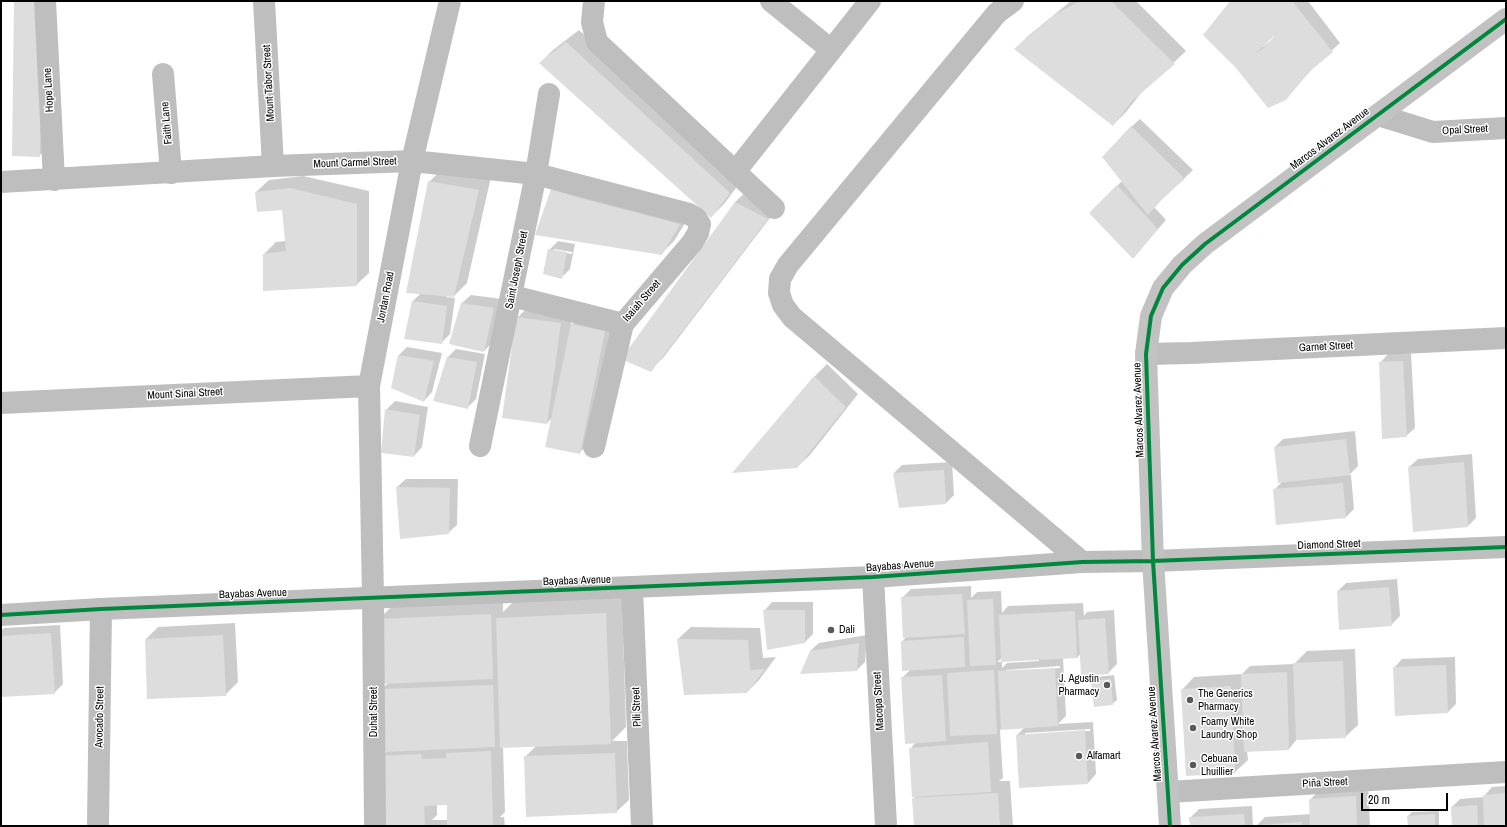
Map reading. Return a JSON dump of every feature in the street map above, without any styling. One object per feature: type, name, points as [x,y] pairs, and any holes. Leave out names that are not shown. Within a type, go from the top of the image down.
[{"type":"main road","name":"Marcos Alvarez Avenue","points":[[1170,826],[1153,561],[1146,354],[1150,316],[1163,288],[1182,265],[1205,244],[1506,19]]},
{"type":"street","name":"Hope Lane","points":[[45,1],[54,180]]},
{"type":"street","name":"Mount Tabor Street","points":[[264,1],[273,166]]},
{"type":"street","name":"Jordan Road","points":[[373,598],[369,386],[412,162],[450,1]]},
{"type":"street","points":[[594,1],[592,22],[597,42],[774,208]]},
{"type":"street","points":[[771,1],[830,49]]},
{"type":"street","points":[[735,172],[830,49],[870,1]]},
{"type":"street","points":[[1012,1],[997,13],[788,265],[780,279],[779,292],[783,305],[792,317],[1082,562]]},
{"type":"street","name":"Faith Lane","points":[[163,74],[171,172]]},
{"type":"street","name":"Saint Joseph Street","points":[[480,446],[536,174],[549,94]]},
{"type":"street","name":"Opal Street","points":[[1378,115],[1433,132],[1506,128]]},
{"type":"street","name":"Mount Carmel Street","points":[[1,182],[273,166],[412,162],[536,174],[689,214],[696,218],[700,224]]},
{"type":"street","name":"Isaiah Street","points":[[512,296],[623,324],[692,243],[698,233],[700,224]]},
{"type":"street","points":[[594,447],[623,324]]},
{"type":"street","name":"Garnet Street","points":[[1146,354],[1506,338]]},
{"type":"street","name":"Mount Sinai Street","points":[[1,402],[369,386]]},
{"type":"street","name":"Diamond Street","points":[[1153,561],[1506,547]]},
{"type":"street","name":"Bayabas Avenue","points":[[1,615],[101,609],[873,577],[1082,562],[1153,561]]},
{"type":"street","name":"Macopa Street","points":[[873,577],[886,826]]},
{"type":"street","name":"Pili Street","points":[[632,588],[642,826]]},
{"type":"street","name":"Duhat Street","points":[[373,598],[375,826]]},
{"type":"street","name":"Avocado Street","points":[[98,826],[101,609]]},
{"type":"street","name":"Piña Street","points":[[1168,792],[1506,772]]},
{"type":"building","points":[[14,1],[41,1],[40,157],[12,156]]},
{"type":"building","points":[[1080,1],[1111,1],[1175,64],[1132,101],[1113,126],[1014,49],[1054,15]]},
{"type":"building","points":[[1230,1],[1292,1],[1333,52],[1309,72],[1286,100],[1268,108],[1236,68],[1203,35]],"holes":[[[1277,33],[1264,48],[1254,55]]]},
{"type":"building","points":[[566,42],[730,193],[711,218],[539,63]]},
{"type":"building","points":[[1131,126],[1185,179],[1167,194],[1148,215],[1102,157]]},
{"type":"building","points":[[428,181],[479,190],[454,297],[406,293]]},
{"type":"building","points":[[1117,185],[1158,229],[1133,259],[1089,213]]},
{"type":"building","points":[[290,188],[357,204],[357,286],[263,291],[263,254],[286,251],[282,210],[257,212],[255,192]]},
{"type":"building","points":[[551,189],[680,224],[662,255],[535,235]]},
{"type":"building","points":[[735,202],[768,219],[651,372],[621,359]]},
{"type":"building","points":[[548,249],[567,252],[562,279],[543,274]]},
{"type":"building","points":[[412,301],[447,306],[442,344],[404,339]]},
{"type":"building","points":[[461,303],[494,308],[484,352],[449,344]]},
{"type":"building","points":[[516,317],[561,323],[547,424],[502,418]]},
{"type":"building","points":[[571,324],[605,331],[580,454],[545,447]]},
{"type":"building","points":[[398,355],[434,361],[424,402],[391,388]]},
{"type":"building","points":[[447,357],[477,362],[468,409],[433,401]]},
{"type":"building","points":[[1403,361],[1407,437],[1382,439],[1379,362]]},
{"type":"building","points":[[814,376],[846,407],[797,468],[732,473]]},
{"type":"building","points":[[385,409],[420,415],[414,457],[381,453]]},
{"type":"building","points":[[1346,439],[1350,475],[1278,483],[1274,447]]},
{"type":"building","points":[[1464,462],[1468,527],[1413,532],[1408,467]]},
{"type":"building","points":[[944,470],[946,504],[899,508],[893,473]]},
{"type":"building","points":[[1343,483],[1346,518],[1276,525],[1273,489]]},
{"type":"building","points":[[396,487],[450,488],[449,534],[400,539]]},
{"type":"building","points":[[1389,587],[1392,626],[1339,630],[1337,591]]},
{"type":"building","points":[[962,594],[965,634],[903,638],[901,597]]},
{"type":"building","points":[[993,599],[996,665],[970,666],[967,600]]},
{"type":"building","points":[[763,610],[805,610],[805,643],[767,650]]},
{"type":"building","points":[[1075,611],[1077,658],[1001,662],[999,615]]},
{"type":"building","points":[[606,613],[611,744],[500,748],[496,618]]},
{"type":"building","points":[[491,614],[493,679],[380,684],[378,619]]},
{"type":"building","points":[[1105,618],[1109,674],[1081,676],[1078,620]]},
{"type":"building","points":[[51,633],[55,694],[1,697],[1,636]]},
{"type":"building","points":[[223,635],[226,696],[147,699],[145,639]]},
{"type":"building","points":[[964,637],[965,667],[902,671],[901,641]]},
{"type":"building","points":[[677,639],[748,640],[750,670],[765,669],[747,693],[684,695]]},
{"type":"building","points":[[859,643],[857,671],[800,674],[810,651]]},
{"type":"building","points":[[1343,661],[1346,738],[1296,740],[1293,663]]},
{"type":"building","points":[[1446,665],[1448,713],[1395,716],[1393,667]]},
{"type":"building","points":[[1055,668],[1058,726],[1001,730],[998,671]]},
{"type":"building","points":[[994,670],[997,734],[950,736],[947,673]]},
{"type":"building","points":[[1287,672],[1289,750],[1244,752],[1241,674]]},
{"type":"building","points":[[942,675],[946,741],[905,744],[901,677]]},
{"type":"building","points":[[1111,679],[1113,705],[1094,707],[1091,681]]},
{"type":"building","points":[[493,685],[495,747],[383,752],[381,689]]},
{"type":"building","points":[[1231,686],[1235,773],[1186,776],[1181,689]]},
{"type":"building","points":[[1085,730],[1088,784],[1019,788],[1016,735]]},
{"type":"building","points":[[988,742],[991,792],[912,797],[909,748]]},
{"type":"building","points":[[491,751],[493,826],[447,826],[447,805],[424,806],[425,826],[383,826],[381,756],[421,754],[422,759],[446,758],[446,753]]},
{"type":"building","points":[[615,753],[617,813],[526,817],[524,756]]},
{"type":"building","points":[[998,793],[1000,826],[914,826],[912,798]]},
{"type":"building","points":[[1506,793],[1506,826],[1484,826],[1483,795]]},
{"type":"building","points":[[1356,796],[1357,826],[1310,826],[1309,799]]},
{"type":"building","points":[[1477,805],[1478,826],[1452,826],[1451,807]]},
{"type":"building","points":[[1244,814],[1245,826],[1190,826],[1189,817]]},
{"type":"building","points":[[1435,814],[1435,826],[1408,826],[1407,816]]},
{"type":"building","points":[[1302,822],[1302,826],[1258,826],[1258,825]]},
{"type":"cycle path","points":[[1170,826],[1153,561],[1146,354],[1151,316],[1163,288],[1182,265],[1205,244],[1506,19]]},
{"type":"cycle path","points":[[1,615],[101,609],[873,577],[1082,562],[1153,561],[1506,547]]},
{"type":"place","name":"Dali","points":[[831,630]]},
{"type":"place","name":"J. Agustin Pharmacy","points":[[1107,685]]},
{"type":"place","name":"The Generics Pharmacy","points":[[1190,700]]},
{"type":"place","name":"Foamy White Laundry Shop","points":[[1193,728]]},
{"type":"place","name":"Alfamart","points":[[1079,756]]},
{"type":"place","name":"Cebuana Lhuillier","points":[[1193,765]]}]
